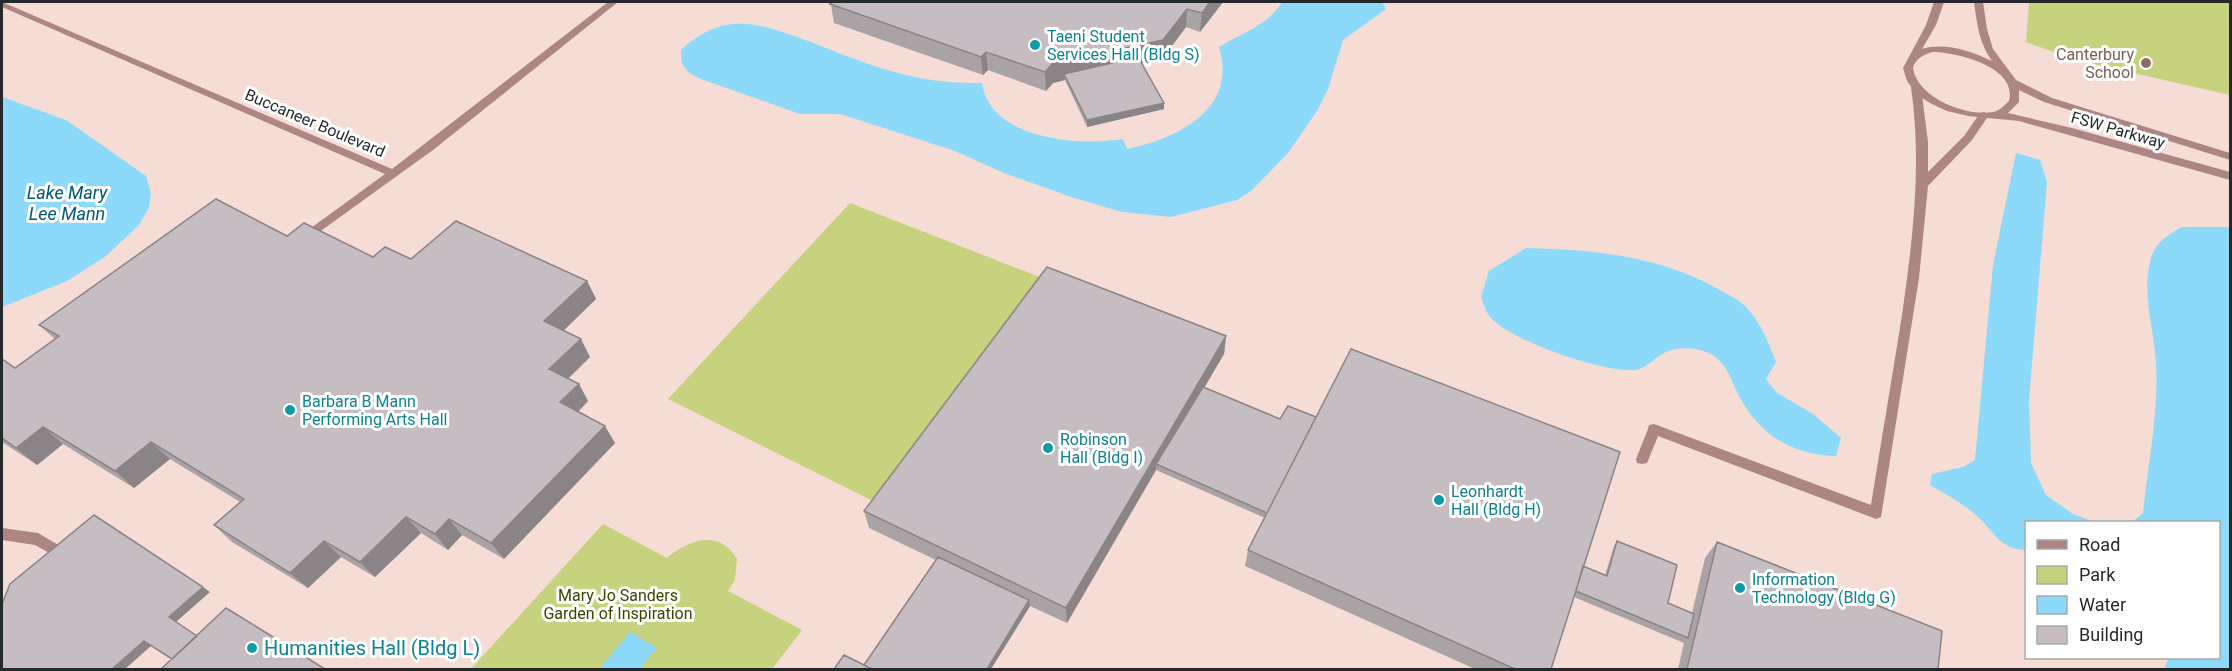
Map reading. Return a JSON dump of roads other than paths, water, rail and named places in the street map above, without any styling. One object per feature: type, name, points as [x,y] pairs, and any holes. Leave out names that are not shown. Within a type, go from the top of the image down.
[{"type":"street","name":"Buccaneer Boulevard","points":[[2,4],[392,173],[613,2]]},
{"type":"street","points":[[1642,459],[1654,429],[1876,513],[1906,324],[1924,183],[1921,113],[1916,87],[1909,76],[1908,65],[1931,25],[1939,2]]},
{"type":"street","name":"FSW Parkway","points":[[1979,2],[1982,30],[1988,49],[2012,82],[2048,100],[2230,157]]},
{"type":"street","name":"FSW Parkway","points":[[1908,65],[1914,57],[1923,52],[1954,51],[1971,55],[2002,71]]},
{"type":"street","points":[[1997,114],[2008,109],[2015,101],[2016,92],[2012,82]]},
{"type":"street","name":"FSW Parkway","points":[[1916,87],[1939,104],[1954,110],[1984,115],[1997,114],[2230,176]]},
{"type":"street","points":[[1924,183],[1968,138],[1984,115]]},
{"type":"street","points":[[291,249],[392,173]]},
{"type":"street","points":[[2,534],[38,539],[68,558],[73,569]]},
{"type":"water","points":[[1282,2],[1382,2],[1386,9],[1343,40],[1328,89],[1317,111],[1288,153],[1251,191],[1237,200],[1171,217],[1122,212],[1071,197],[1004,173],[955,151],[840,114],[800,114],[698,78],[684,67],[681,60],[681,50],[712,29],[727,25],[758,25],[890,71],[942,81],[982,83],[989,102],[1001,117],[1019,128],[1061,139],[1105,141],[1123,139],[1127,149],[1166,137],[1200,117],[1212,104],[1220,88],[1223,69],[1219,47],[1262,23]]},
{"type":"water","name":"Lake Mary Lee Mann","points":[[2,97],[66,120],[146,176],[151,193],[149,207],[139,225],[106,256],[67,281],[2,307]]},
{"type":"water","points":[[2016,153],[2040,160],[2047,182],[2029,400],[2031,463],[2046,495],[2073,514],[2091,521],[2025,521],[2025,550],[2010,547],[2004,543],[1973,512],[1930,485],[1932,474],[1963,467],[1975,460],[1993,265]]},
{"type":"water","points":[[2182,227],[2230,227],[2230,669],[2164,669],[2169,659],[2220,659],[2220,521],[2133,521],[2143,513],[2156,400],[2156,363],[2148,297],[2148,271],[2153,253],[2159,243]]},
{"type":"water","points":[[1526,248],[1576,250],[1649,262],[1695,278],[1739,301],[1760,325],[1776,362],[1766,379],[1777,393],[1813,414],[1841,438],[1836,456],[1805,452],[1778,440],[1756,421],[1746,408],[1723,364],[1709,353],[1688,348],[1674,349],[1639,369],[1621,370],[1559,354],[1502,327],[1489,316],[1481,297],[1489,271]]},
{"type":"water","points":[[630,632],[657,648],[639,669],[599,669]]},
{"type":"place","name":"Taeni Student Services Hall (Bldg S)","points":[[1035,45]]},
{"type":"place","name":"Canterbury School","points":[[2146,63]]},
{"type":"place","name":"Barbara B Mann Performing Arts Hall","points":[[290,410]]},
{"type":"place","name":"Robinson Hall (Bldg I)","points":[[1048,448]]},
{"type":"place","name":"Leonhardt Hall (Bldg H)","points":[[1439,500]]},
{"type":"place","name":"Information Technology (Bldg G)","points":[[1740,588]]},
{"type":"place","name":"Humanities Hall (Bldg L)","points":[[252,648]]},
{"type":"park label","name":"Mary Jo Sanders Garden of Inspiration","points":[[618,604]]}]
